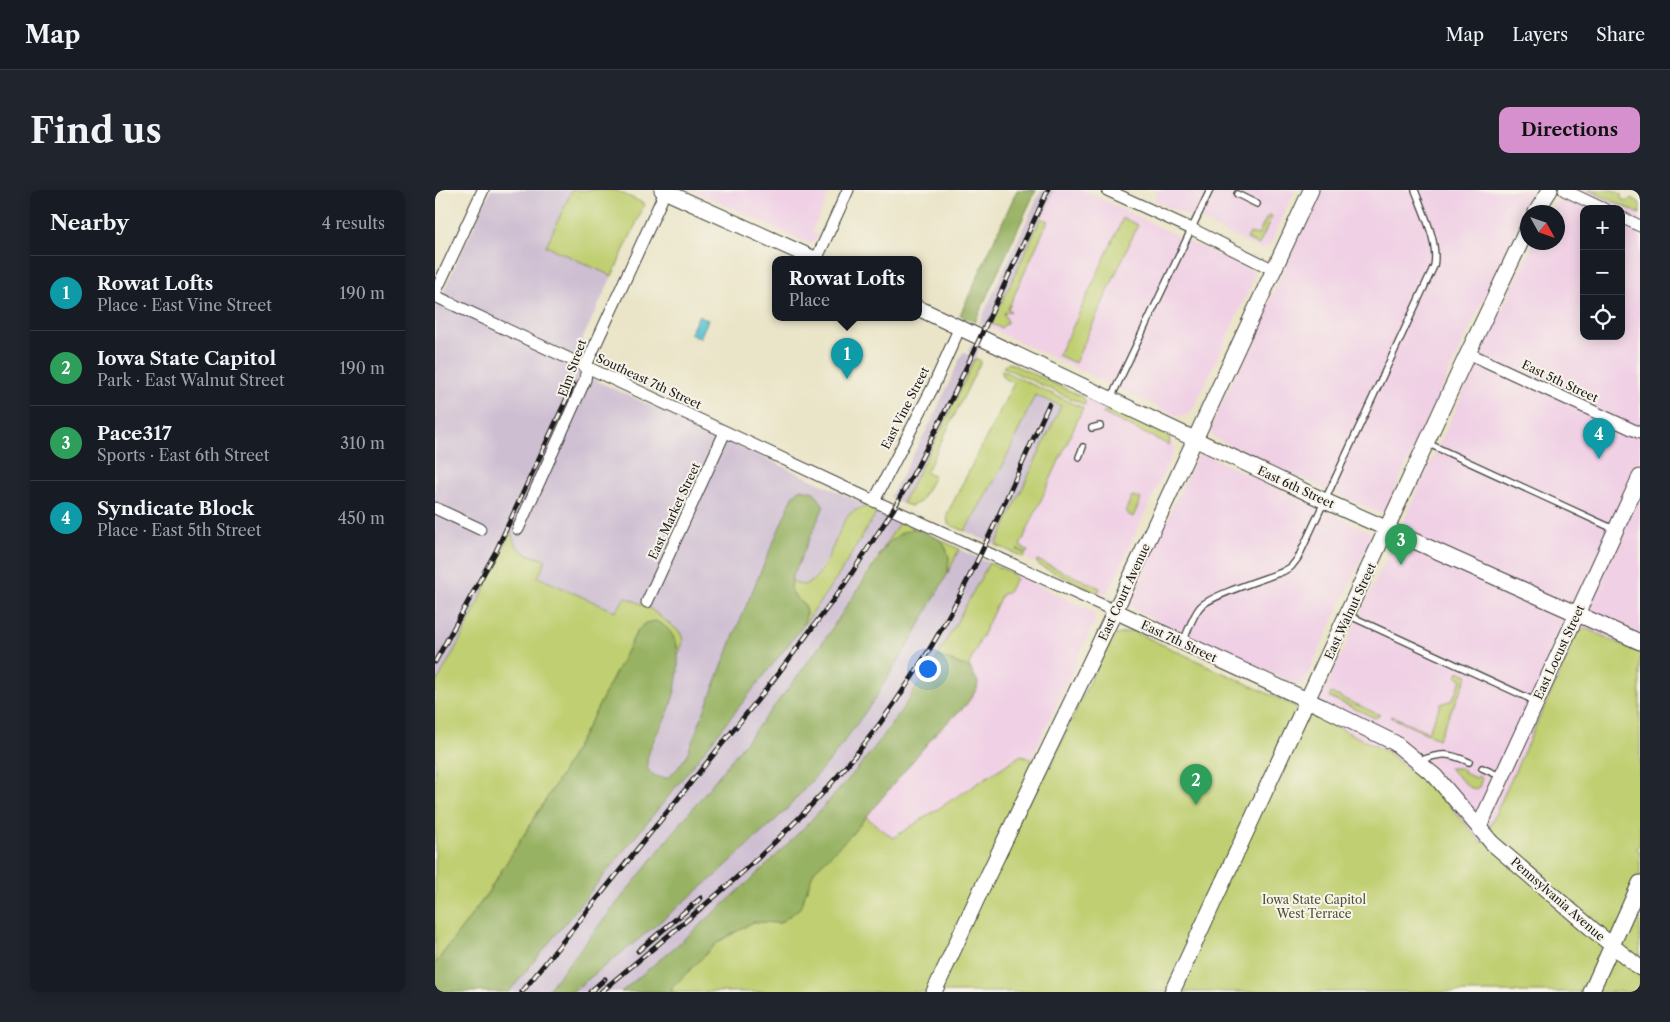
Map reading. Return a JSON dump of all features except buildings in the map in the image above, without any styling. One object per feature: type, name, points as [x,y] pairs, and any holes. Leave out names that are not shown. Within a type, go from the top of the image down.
[{"type":"street","points":[[435,295],[483,190]]},
{"type":"street","points":[[819,256],[849,190]]},
{"type":"street","points":[[1107,190],[1192,229],[1274,270]]},
{"type":"street","name":"East Court Avenue","points":[[935,992],[980,892],[1115,611],[1311,190]]},
{"type":"street","points":[[1541,205],[1549,190]]},
{"type":"street","points":[[1564,190],[1596,205]]},
{"type":"street","points":[[664,191],[808,256]]},
{"type":"street","name":"Elm Street","points":[[518,529],[585,380],[587,361],[664,191]]},
{"type":"street","points":[[1625,219],[1640,226]]},
{"type":"street","name":"East Walnut Street","points":[[1172,992],[1520,244]]},
{"type":"street","name":"Southeast 7th Street","points":[[435,295],[852,491]]},
{"type":"street","name":"East 6th Street","points":[[922,310],[1103,397],[1325,500],[1640,642]]},
{"type":"street","name":"East Vine Street","points":[[874,501],[933,387],[957,326]]},
{"type":"street","name":"East 5th Street","points":[[1468,353],[1640,433]]},
{"type":"street","name":"East Market Street","points":[[647,602],[725,432]]},
{"type":"street","name":"East Locust Street","points":[[1479,827],[1640,476]]},
{"type":"street","name":"East 7th Street","points":[[852,491],[1378,733],[1419,761],[1447,789],[1479,827]]},
{"type":"street","points":[[435,508],[480,529]]},
{"type":"street","name":"Pennsylvania Avenue","points":[[1479,827],[1493,843],[1611,946],[1640,968]]},
{"type":"street","points":[[1591,992],[1640,883]]},
{"type":"lane","points":[[1103,397],[1192,229],[1210,190]]},
{"type":"lane","points":[[1183,642],[1196,613],[1204,603],[1282,572],[1293,565],[1298,558],[1434,266],[1436,258],[1435,246],[1415,190]]},
{"type":"lane","points":[[1237,194],[1257,204]]},
{"type":"lane","points":[[1092,428],[1100,426]]},
{"type":"lane","points":[[1427,443],[1616,530]]},
{"type":"lane","points":[[1079,457],[1083,447]]},
{"type":"lane","points":[[1348,615],[1537,702]]},
{"type":"lane","points":[[1419,761],[1444,753],[1469,762]]},
{"type":"lane","points":[[1481,768],[1502,777]]},
{"type":"shaded area","points":[[491,190],[572,190],[546,246],[612,276],[569,368],[869,506],[859,508],[812,582],[807,585],[798,584],[792,578],[824,506],[793,496],[738,625],[687,755],[678,768],[667,778],[657,778],[651,773],[647,765],[649,753],[669,712],[677,677],[678,655],[683,643],[680,632],[648,607],[625,597],[617,613],[538,576],[530,555],[521,551],[516,546],[511,532],[464,633],[435,685],[435,309]]},
{"type":"shaded area","points":[[692,190],[831,190],[812,232],[820,236],[812,243],[808,243]]},
{"type":"shaded area","points":[[1041,190],[1055,190],[990,328],[979,323]]},
{"type":"shaded area","points":[[1055,190],[1082,190],[1253,272],[1254,279],[1189,414],[1175,415],[990,328]]},
{"type":"shaded area","points":[[1158,190],[1295,190],[1270,245],[1262,250],[1190,215],[1186,215],[1153,200]]},
{"type":"shaded area","points":[[1321,190],[1531,190],[1531,197],[1527,205],[1520,205],[1520,221],[1386,508],[1381,513],[1218,440],[1210,431]]},
{"type":"shaded area","points":[[1564,190],[1589,190],[1621,205],[1580,205],[1580,340],[1625,340],[1625,207],[1640,214],[1640,653],[1585,628],[1577,631],[1568,647],[1569,653],[1482,844],[1445,800],[1397,759],[1382,749],[1313,715],[1530,250],[1565,250],[1565,205],[1554,205]]},
{"type":"shaded area","points":[[971,344],[979,349],[945,422],[902,503],[890,497],[931,422],[963,352],[969,355],[970,352],[968,351]]},
{"type":"shaded area","points":[[1035,395],[1061,407],[996,545],[965,531],[1001,469]]},
{"type":"shaded area","points":[[1081,396],[1167,436],[1174,445],[1174,450],[1111,587],[1103,594],[1020,556],[1026,556],[1028,550],[1020,546],[1085,405]]},
{"type":"shaded area","points":[[1200,454],[1371,534],[1371,539],[1301,685],[1295,684],[1136,611],[1131,605],[1130,600],[1194,462]]},
{"type":"shaded area","points":[[878,510],[900,521],[825,639],[787,690],[546,992],[509,992],[671,793],[803,626],[840,573]]},
{"type":"shaded area","points":[[959,549],[989,563],[964,611],[938,656],[867,757],[814,818],[694,932],[621,992],[572,992],[715,876],[784,812],[832,758],[874,700],[914,635]]},
{"type":"shaded area","points":[[1012,573],[1093,612],[1095,621],[1031,759],[1021,755],[893,838],[866,817],[936,733],[966,705],[970,668],[968,664],[1002,593],[1015,576]]},
{"type":"green space","points":[[572,190],[615,190],[645,204],[612,276],[546,246]]},
{"type":"green space","points":[[1017,190],[1036,190],[975,322],[960,315]]},
{"type":"green space","points":[[1589,190],[1613,190],[1621,194],[1621,199],[1628,201],[1631,198],[1640,203],[1640,214],[1625,207],[1625,205],[1621,205]]},
{"type":"green space","points":[[1269,215],[1272,216],[1259,245],[1247,239],[1250,233],[1258,235]]},
{"type":"green space","points":[[1041,218],[1048,221],[1008,309],[1011,311],[1004,313],[1008,322],[1001,328],[992,324]]},
{"type":"green space","points":[[1123,218],[1138,225],[1075,363],[1058,355]]},
{"type":"green space","points":[[975,358],[981,361],[926,473],[934,476],[920,502],[911,506],[902,503],[945,422]]},
{"type":"green space","points":[[1007,363],[1081,396],[1085,400],[1085,405],[1003,367]]},
{"type":"green space","points":[[1001,370],[1083,408],[1020,546],[1028,550],[1027,553],[1017,550],[1026,554],[1023,557],[996,545],[1061,406],[1035,395],[1001,469],[965,531],[948,524],[947,514],[1014,383],[1004,378]]},
{"type":"green space","points":[[1107,410],[1113,410],[1167,436],[1170,438],[1169,445],[1102,413]]},
{"type":"green space","points":[[801,489],[814,492],[824,506],[792,578],[791,590],[797,599],[805,605],[806,615],[803,626],[671,793],[509,992],[435,992],[435,964],[485,897],[560,777],[637,631],[645,623],[656,621],[664,626],[675,641],[678,651],[676,685],[667,715],[651,746],[647,765],[652,774],[664,778],[667,778],[678,768],[687,755],[738,625],[793,496]]},
{"type":"green space","points":[[1132,496],[1141,499],[1133,517],[1126,510]]},
{"type":"green space","points":[[869,506],[878,510],[840,573],[803,626],[806,615],[805,605],[797,599],[791,590],[792,580],[802,585],[810,582],[826,562],[848,516],[860,508]]},
{"type":"green space","points":[[900,521],[914,528],[894,540],[878,557]]},
{"type":"green space","points":[[914,528],[937,538],[945,546],[949,557],[948,573],[914,635],[874,700],[832,758],[784,812],[715,876],[639,939],[572,992],[546,992],[787,690],[825,639],[888,543],[901,533]]},
{"type":"green space","points":[[511,531],[515,544],[523,552],[546,560],[538,577],[616,612],[625,597],[648,607],[680,632],[682,644],[678,655],[677,644],[637,631],[560,777],[485,897],[435,964],[435,685],[464,633]]},
{"type":"green space","points":[[937,538],[959,549],[948,573],[947,554]]},
{"type":"green space","points":[[1037,560],[1100,588],[1098,593],[1040,566]]},
{"type":"green space","points":[[989,563],[1012,573],[1016,579],[1007,593],[1002,594],[969,664],[970,668],[938,656]]},
{"type":"green space","name":"Iowa State Capitol West Terrace","points":[[1585,628],[1640,653],[1640,842],[1637,849],[1640,851],[1640,992],[672,992],[671,988],[718,942],[753,922],[780,923],[814,871],[852,834],[866,817],[893,838],[1021,755],[1050,767],[1107,644],[1116,635],[1133,631],[1388,752],[1445,800],[1482,843],[1569,653],[1568,647],[1577,631]]},
{"type":"green space","points":[[938,656],[970,668],[978,682],[977,689],[966,705],[936,733],[852,834],[814,871],[800,908],[780,923],[753,922],[718,942],[672,988],[672,992],[621,992],[718,910],[810,822],[876,746]]},
{"type":"green space","points":[[1458,671],[1468,675],[1438,739],[1391,717],[1428,732],[1441,704],[1452,700],[1462,679],[1456,676]]},
{"type":"green space","points":[[1331,693],[1380,715],[1375,718],[1329,697]]},
{"type":"green space","points":[[1449,768],[1459,768],[1465,770],[1464,773],[1476,778],[1478,776],[1482,778],[1479,787],[1475,789],[1469,787]]},
{"type":"water","points":[[699,315],[708,320],[700,338],[690,334]]},
{"type":"railway","points":[[522,992],[768,687],[842,588],[893,510],[917,467],[954,394],[1048,190]]},
{"type":"railway","points":[[435,662],[496,551],[573,385]]},
{"type":"railway","points":[[601,992],[764,852],[820,795],[869,738],[912,677],[969,578],[1049,404]]},
{"type":"railway","points":[[638,951],[701,898]]},
{"type":"railway","points":[[590,992],[605,979]]},
{"type":"place","name":"Rowat Lofts","points":[[847,379]]},
{"type":"place","name":"Syndicate Block","points":[[1599,459]]},
{"type":"place","name":"Pace317","points":[[1401,565]]},
{"type":"place","name":"Iowa State Capitol","points":[[1196,805]]}]
